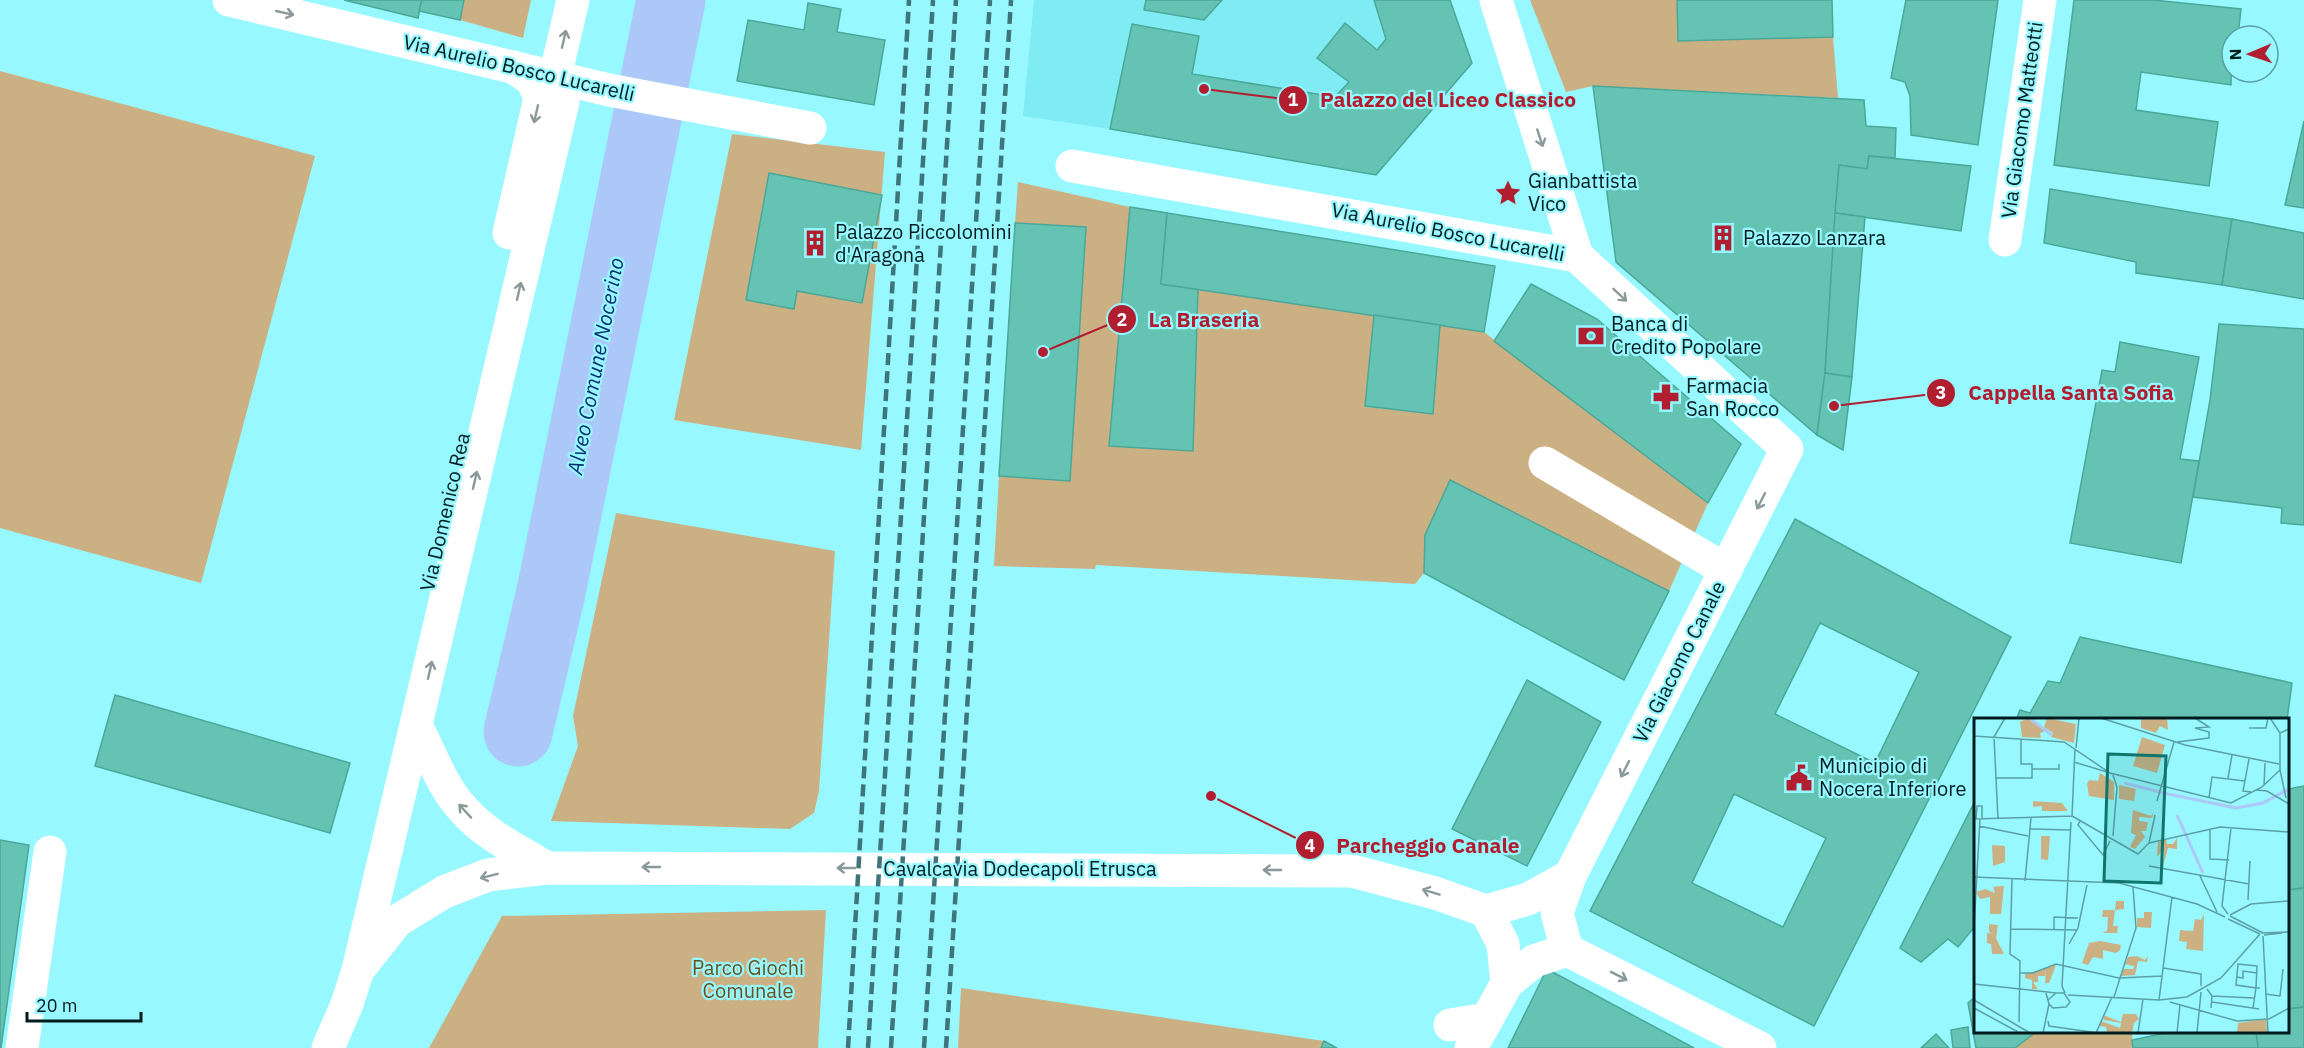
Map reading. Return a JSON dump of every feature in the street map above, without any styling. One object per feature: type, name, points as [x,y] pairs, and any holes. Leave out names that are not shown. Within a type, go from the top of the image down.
[{"type":"street","name":"Via Aurelio Bosco Lucarelli","points":[[229,0],[609,90],[810,128]]},
{"type":"street","points":[[555,77],[573,0]]},
{"type":"street","points":[[1496,0],[1577,256]]},
{"type":"street","name":"Via Giacomo Matteotti","points":[[2005,240],[2040,0]]},
{"type":"street","name":"Via Domenico Rea","points":[[358,970],[368,849],[540,98],[532,80],[513,67]]},
{"type":"street","name":"Via Domenico Rea","points":[[328,1048],[347,1004],[358,970],[417,727],[563,102],[555,77]]},
{"type":"street","name":"Via Aurelio Bosco Lucarelli","points":[[1072,166],[1577,256],[1788,449]]},
{"type":"street","name":"Via Giacomo Canale","points":[[1567,950],[1557,912],[1570,876],[1788,449]]},
{"type":"street","points":[[1545,463],[1726,570]]},
{"type":"street","points":[[417,727],[444,782],[462,809],[486,831],[547,868]]},
{"type":"street","points":[[22,1048],[50,852]]},
{"type":"street","name":"Cavalcavia Dodecapoli Etrusca","points":[[358,970],[397,921],[444,891],[488,875],[547,868],[1352,871],[1436,893],[1486,911]]},
{"type":"street","points":[[1506,983],[1503,944],[1486,911],[1528,899],[1570,876]]},
{"type":"street","points":[[1461,1036],[1487,1019],[1506,983],[1534,961],[1567,950],[1760,1048]]},
{"type":"street","points":[[335,1048],[347,1004]]},
{"type":"shaded area","points":[[1034,0],[1450,0],[1472,63],[1376,175],[1023,116]]},
{"type":"green space","points":[[464,0],[531,0],[523,38],[460,20]]},
{"type":"green space","points":[[1530,0],[1677,0],[1678,41],[1833,37],[1838,98],[1593,86],[1566,92]]},
{"type":"green space","points":[[0,71],[315,156],[201,583],[0,528]]},
{"type":"green space","points":[[732,134],[885,152],[861,450],[674,420]]},
{"type":"green space","points":[[1018,182],[1130,207],[1110,446],[1193,451],[1198,289],[1374,315],[1366,407],[1433,414],[1440,325],[1484,332],[1708,503],[1669,591],[1450,480],[1425,535],[1424,573],[1415,584],[1096,565],[1095,569],[994,566],[999,476],[1070,481],[1086,228],[1015,223]]},
{"type":"green space","points":[[616,513],[835,551],[819,791],[814,813],[790,829],[551,821],[578,746],[573,716]]},
{"type":"green space","name":"Parco Giochi Comunale","points":[[826,910],[818,1048],[429,1048],[502,916]]},
{"type":"green space","points":[[961,988],[1324,1041],[1321,1048],[958,1048]]},
{"type":"green space","points":[[2035,1033],[2132,1033],[2133,1048],[2015,1048]]},
{"type":"building","points":[[344,0],[422,0],[418,18]]},
{"type":"building","points":[[422,0],[464,0],[460,20],[419,11]]},
{"type":"building","points":[[1146,0],[1222,0],[1204,20],[1144,10]]},
{"type":"building","points":[[1374,0],[1450,0],[1472,63],[1376,175],[1110,129],[1132,24],[1199,36],[1192,74],[1335,97],[1349,82],[1317,58],[1345,23],[1377,50],[1386,39]]},
{"type":"building","points":[[1677,0],[1832,0],[1833,37],[1678,41]]},
{"type":"building","points":[[1906,0],[1998,0],[1978,145],[1911,135],[1910,96],[1905,82],[1891,78]]},
{"type":"building","points":[[2074,0],[2153,0],[2241,9],[2239,24],[2220,24],[2220,83],[2141,72],[2136,110],[2218,122],[2209,186],[2054,165]]},
{"type":"building","points":[[808,3],[841,9],[837,32],[885,40],[874,105],[737,81],[748,20],[804,30]]},
{"type":"building","name":"Palazzo Lanzara","points":[[1593,86],[1864,100],[1866,126],[1896,128],[1895,158],[1869,156],[1867,169],[1839,165],[1825,373],[1817,435],[1616,262]]},
{"type":"building","points":[[2304,121],[2304,208],[2285,205]]},
{"type":"building","points":[[1869,156],[1971,166],[1961,231],[1835,213],[1839,165],[1867,169]]},
{"type":"building","name":"Palazzo Piccolomini d'Aragona","points":[[769,173],[882,195],[862,303],[797,291],[794,309],[746,300]]},
{"type":"building","points":[[2050,189],[2232,219],[2222,285],[2136,273],[2136,262],[2044,243]]},
{"type":"building","points":[[1130,207],[1167,213],[1161,284],[1198,289],[1193,451],[1109,446]]},
{"type":"building","points":[[1167,213],[1495,266],[1484,332],[1161,284]]},
{"type":"building","points":[[1835,213],[1865,217],[1852,377],[1825,373]]},
{"type":"building","points":[[2232,219],[2304,233],[2304,299],[2222,285]]},
{"type":"building","points":[[1015,223],[1086,227],[1070,481],[999,476]]},
{"type":"building","points":[[1531,284],[1597,319],[1741,444],[1708,503],[1494,341]]},
{"type":"building","points":[[1374,315],[1440,325],[1433,414],[1365,406]]},
{"type":"building","points":[[2219,324],[2304,329],[2304,525],[2281,523],[2282,508],[2193,497],[2210,400]]},
{"type":"building","points":[[2120,342],[2199,357],[2180,459],[2199,461],[2181,563],[2070,543],[2102,370],[2115,372]]},
{"type":"building","points":[[1825,373],[1852,377],[1843,450],[1817,435]]},
{"type":"building","points":[[1450,480],[1669,591],[1624,680],[1424,573],[1425,535]]},
{"type":"building","name":"Municipio di Nocera Inferiore","points":[[1795,519],[2011,637],[1814,1026],[1590,911]],"holes":[[[1820,623],[1919,672],[1875,763],[1775,714]],[[1734,794],[1826,838],[1783,927],[1692,883]]]},
{"type":"building","points":[[2080,637],[2292,683],[2287,718],[2017,718],[2020,710],[2030,713],[2048,681],[2060,683]]},
{"type":"building","points":[[1527,680],[1601,722],[1527,866],[1452,829]]},
{"type":"building","points":[[115,695],[350,763],[330,833],[95,766]]},
{"type":"building","points":[[2304,786],[2304,888],[2289,890],[2289,789]]},
{"type":"building","points":[[1974,803],[1974,927],[1958,947],[1948,939],[1921,962],[1900,948]]},
{"type":"building","points":[[0,840],[29,845],[1,1048],[0,1048]]},
{"type":"building","points":[[2304,888],[2304,1007],[2289,1009],[2289,890]]},
{"type":"building","points":[[1547,969],[1694,1048],[1508,1048]]},
{"type":"building","points":[[1974,998],[1974,1033],[2035,1033],[2015,1048],[1976,1048],[1968,1003]]},
{"type":"building","points":[[2304,1007],[2304,1048],[2258,1048],[2256,1033],[2289,1033],[2289,1009]]},
{"type":"building","points":[[1968,1027],[1970,1048],[1953,1048],[1951,1030]]},
{"type":"building","points":[[2165,1033],[2256,1033],[2258,1048],[2133,1048],[2132,1040]]},
{"type":"building","points":[[1936,1034],[1949,1048],[1921,1048]]},
{"type":"building","points":[[1324,1041],[1335,1047],[1337,1048],[1321,1048]]},
{"type":"waterway","name":"Alveo Comune Nocerino","points":[[518,732],[551,592],[671,0]]},
{"type":"railway","points":[[848,1048],[909,0]]},
{"type":"railway","points":[[868,1048],[933,0]]},
{"type":"railway","points":[[891,1048],[956,0]]},
{"type":"railway","points":[[924,1048],[990,0]]},
{"type":"railway","points":[[946,1048],[1011,0]]},
{"type":"place","name":"Palazzo del Liceo Classico","points":[[1204,89]]},
{"type":"place","name":"Gianbattista Vico","points":[[1508,193]]},
{"type":"place","name":"Palazzo Lanzara","points":[[1723,238]]},
{"type":"place","name":"Palazzo Piccolomini d'Aragona","points":[[815,243]]},
{"type":"place","name":"Banca di Credito Popolare","points":[[1591,336]]},
{"type":"place","name":"La Braseria","points":[[1043,352]]},
{"type":"place","name":"Farmacia San Rocco","points":[[1666,397]]},
{"type":"place","name":"Cappella Santa Sofia","points":[[1834,406]]},
{"type":"place","name":"Municipio di Nocera Inferiore","points":[[1799,778]]},
{"type":"place","name":"Parcheggio Canale","points":[[1211,796]]}]
